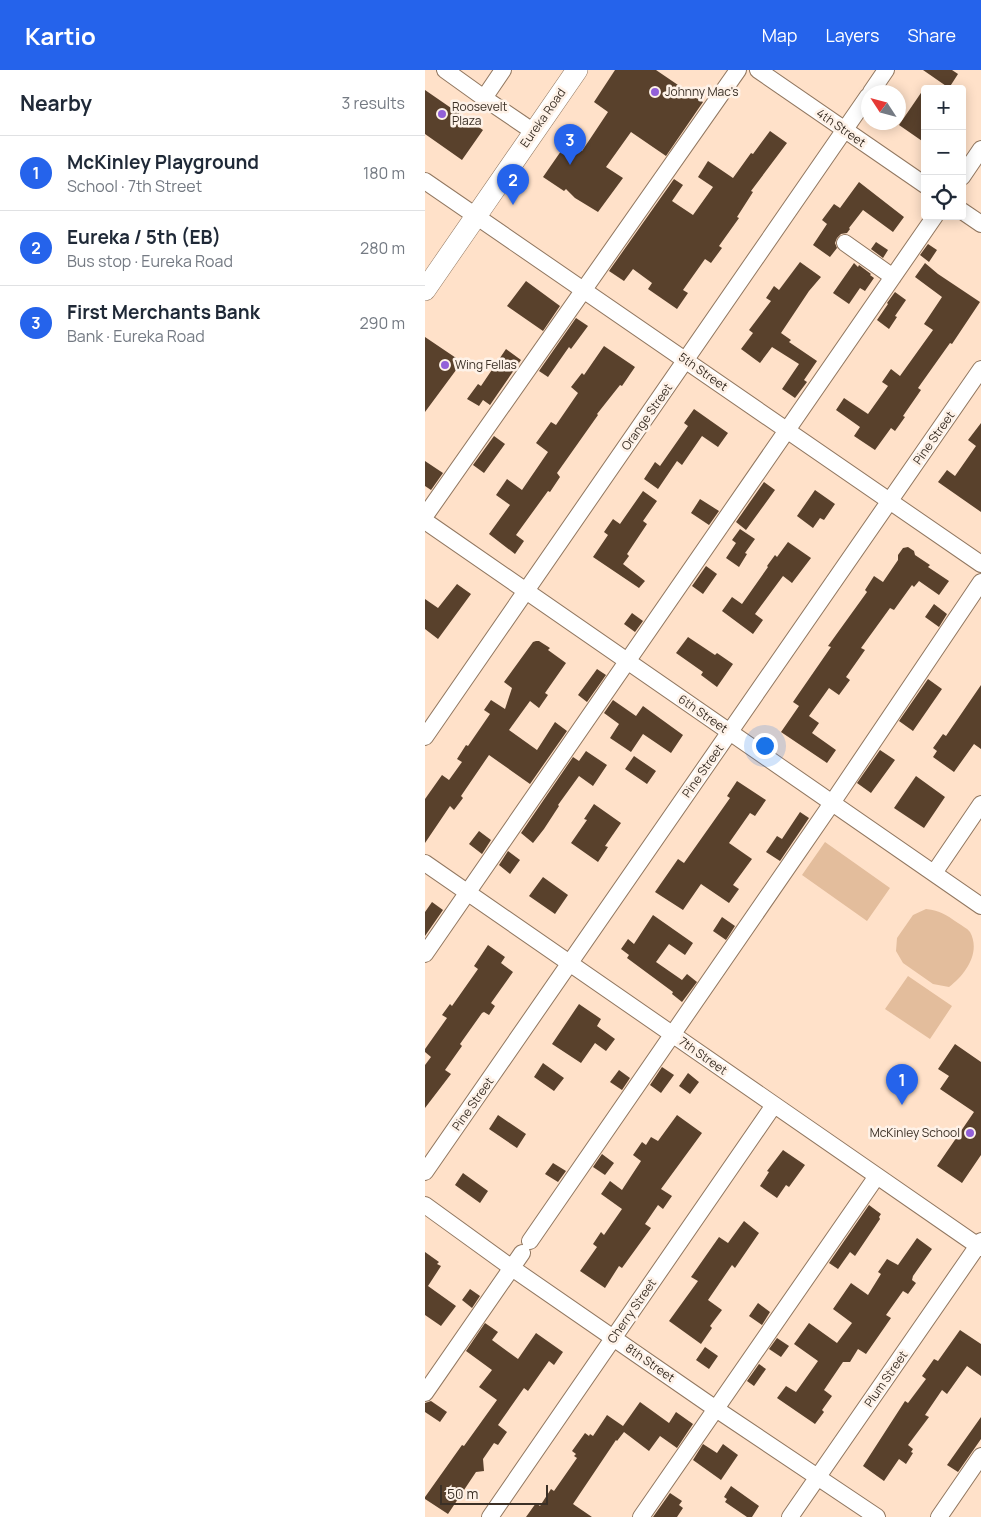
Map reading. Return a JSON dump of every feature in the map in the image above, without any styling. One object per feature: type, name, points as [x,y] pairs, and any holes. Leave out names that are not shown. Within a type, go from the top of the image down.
[{"type":"main road","name":"Eureka Road","points":[[425,290],[577,70]]},
{"type":"street","points":[[445,70],[534,132]]},
{"type":"street","points":[[484,98],[503,70]]},
{"type":"street","points":[[425,516],[738,70]]},
{"type":"street","name":"4th Street","points":[[758,70],[921,182]]},
{"type":"street","points":[[876,85],[886,70]]},
{"type":"street","name":"Orange Street","points":[[425,737],[861,107]]},
{"type":"street","points":[[963,175],[981,149]]},
{"type":"street","name":"5th Street","points":[[425,180],[981,564]]},
{"type":"street","points":[[966,214],[981,224]]},
{"type":"street","points":[[425,954],[932,220]]},
{"type":"street","points":[[845,243],[893,277]]},
{"type":"street","name":"Pine Street","points":[[425,1172],[981,369]]},
{"type":"street","name":"6th Street","points":[[425,522],[981,906]]},
{"type":"street","points":[[425,1393],[832,803],[981,582]]},
{"type":"street","points":[[933,873],[981,804]]},
{"type":"street","name":"7th Street","points":[[425,864],[980,1245]]},
{"type":"street","name":"Cherry Street","points":[[490,1517],[774,1105]]},
{"type":"street","points":[[641,1517],[877,1176]]},
{"type":"street","name":"8th Street","points":[[425,1205],[613,1338],[877,1517]]},
{"type":"street","name":"Plum Street","points":[[790,1517],[980,1245]]},
{"type":"street","points":[[939,1517],[981,1456]]},
{"type":"shaded area","points":[[825,842],[890,888],[867,921],[802,875]]},
{"type":"shaded area","points":[[926,909],[950,917],[970,932],[973,940],[973,955],[970,962],[961,976],[949,987],[933,984],[903,963],[896,951],[897,938],[913,915]]},
{"type":"shaded area","points":[[908,976],[952,1006],[930,1039],[885,1009]]},
{"type":"building","points":[[615,70],[656,70],[703,102],[666,156],[631,132],[606,167],[623,178],[598,212],[575,198],[566,189],[564,191],[543,177],[568,141],[582,151],[608,112],[594,102]]},
{"type":"building","points":[[923,70],[952,70],[958,74],[951,85],[945,85]]},
{"type":"building","name":"Roosevelt Plaza","points":[[425,90],[483,130],[462,160],[425,134]]},
{"type":"building","points":[[921,93],[921,140],[906,130],[906,115]]},
{"type":"building","points":[[770,131],[787,143],[751,191],[753,192],[737,217],[739,218],[719,246],[722,248],[711,263],[705,259],[683,290],[688,293],[677,309],[648,289],[652,283],[633,269],[624,281],[609,271],[674,179],[683,185],[672,201],[693,215],[713,187],[698,177],[708,161],[733,178]]},
{"type":"building","points":[[859,182],[904,217],[893,232],[863,210],[847,233],[841,234],[837,238],[835,243],[837,248],[830,257],[813,245],[827,224],[822,220],[834,204],[840,208]]},
{"type":"building","points":[[876,242],[888,250],[883,258],[871,249]]},
{"type":"building","points":[[928,244],[937,250],[929,262],[920,255]]},
{"type":"building","points":[[800,262],[821,277],[809,291],[781,333],[791,340],[789,342],[817,361],[804,380],[807,382],[795,398],[782,389],[799,364],[772,347],[760,363],[741,349],[753,333],[749,330],[771,301],[766,298],[774,286],[779,290]]},
{"type":"building","points":[[854,263],[874,278],[865,291],[860,288],[849,304],[833,293]]},
{"type":"building","points":[[925,263],[980,302],[952,344],[950,343],[918,388],[921,390],[903,416],[905,417],[895,431],[891,428],[875,450],[854,436],[860,427],[836,410],[844,398],[868,414],[888,386],[882,382],[891,369],[900,376],[933,330],[924,324],[942,297],[915,277]]},
{"type":"building","points":[[526,281],[560,306],[543,331],[507,306]]},
{"type":"building","points":[[895,292],[906,300],[889,329],[877,320]]},
{"type":"building","points":[[576,318],[588,326],[571,349],[569,347],[548,377],[539,371]]},
{"type":"building","points":[[425,337],[462,362],[425,412]]},
{"type":"building","points":[[604,346],[635,367],[622,386],[620,385],[597,414],[557,473],[560,477],[550,492],[548,491],[516,535],[524,541],[515,554],[489,534],[510,505],[496,495],[507,479],[522,490],[548,452],[536,443],[551,422],[556,425],[578,393],[571,387],[582,373],[584,375]]},
{"type":"building","points":[[506,349],[521,360],[490,405],[483,400],[479,406],[467,399],[478,384],[481,386]]},
{"type":"building","points":[[694,409],[728,433],[718,447],[702,436],[682,465],[677,461],[658,489],[644,479],[655,462],[660,466],[688,426],[684,423]]},
{"type":"building","points":[[981,423],[981,512],[938,482],[947,470],[955,476],[976,446],[968,440]]},
{"type":"building","points":[[494,436],[505,444],[484,473],[473,465]]},
{"type":"building","points":[[425,461],[443,473],[431,490],[425,486]]},
{"type":"building","points":[[764,482],[775,490],[746,530],[736,522]]},
{"type":"building","points":[[815,490],[835,504],[824,520],[820,518],[813,528],[797,516]]},
{"type":"building","points":[[643,491],[657,501],[643,521],[647,524],[627,554],[629,556],[623,564],[645,581],[639,588],[593,557],[608,535],[604,532],[613,519],[620,524]]},
{"type":"building","points":[[700,499],[719,511],[709,525],[691,513]]},
{"type":"building","points":[[740,529],[755,539],[745,553],[747,554],[739,567],[726,558],[736,543],[732,540]]},
{"type":"building","points":[[788,542],[811,558],[792,583],[783,576],[755,614],[763,620],[753,634],[722,611],[732,597],[742,604],[775,555],[777,557]]},
{"type":"building","points":[[908,547],[914,551],[915,555],[930,565],[928,567],[949,581],[939,595],[919,581],[914,587],[912,585],[894,610],[890,608],[861,648],[865,650],[846,677],[850,680],[839,695],[829,688],[809,716],[819,723],[812,733],[836,750],[827,763],[781,732],[799,706],[793,702],[831,647],[828,646],[867,592],[865,590],[874,576],[883,582],[898,560],[898,555],[903,548]]},
{"type":"building","points":[[706,566],[717,574],[703,594],[692,586]]},
{"type":"building","points":[[457,584],[471,594],[438,639],[425,629],[425,599],[438,608]]},
{"type":"building","points":[[934,604],[947,614],[939,627],[925,617]]},
{"type":"building","points":[[632,613],[643,621],[635,632],[624,624]]},
{"type":"building","points":[[688,637],[715,655],[717,653],[733,664],[717,687],[701,675],[703,672],[676,653]]},
{"type":"building","points":[[536,641],[550,648],[548,650],[566,663],[545,693],[548,695],[539,708],[530,701],[509,730],[537,750],[555,722],[567,731],[530,784],[489,755],[461,796],[463,798],[454,810],[450,806],[425,843],[425,799],[442,775],[449,780],[462,762],[457,759],[490,714],[484,710],[491,700],[505,709],[512,688],[504,682],[533,642]]},
{"type":"building","points":[[597,669],[606,675],[587,702],[578,695]]},
{"type":"building","points":[[928,679],[942,689],[913,731],[899,721]]},
{"type":"building","points":[[981,685],[981,749],[974,744],[954,772],[933,757],[937,751],[933,748],[943,734],[946,736]]},
{"type":"building","points":[[613,700],[636,716],[643,706],[683,735],[671,753],[643,734],[631,752],[610,738],[619,724],[604,713]]},
{"type":"building","points":[[880,750],[895,760],[871,793],[857,783]]},
{"type":"building","points":[[586,751],[607,765],[593,786],[579,776],[533,843],[521,833],[573,757],[579,761]]},
{"type":"building","points":[[634,756],[656,771],[647,784],[625,769]]},
{"type":"building","points":[[916,776],[945,797],[924,828],[894,808]]},
{"type":"building","points":[[737,781],[766,800],[755,816],[750,813],[729,843],[752,859],[733,885],[739,889],[729,903],[701,884],[683,910],[655,892],[678,859],[684,863],[730,798],[727,796]]},
{"type":"building","points":[[594,804],[621,823],[605,846],[608,847],[598,862],[571,843],[587,820],[584,819]]},
{"type":"building","points":[[800,812],[809,818],[780,861],[766,852],[777,836],[782,839]]},
{"type":"building","points":[[479,831],[491,840],[482,854],[469,844]]},
{"type":"building","points":[[508,851],[520,860],[510,874],[499,865]]},
{"type":"building","points":[[543,877],[568,895],[555,914],[529,896]]},
{"type":"building","points":[[432,902],[443,910],[425,936],[425,912]]},
{"type":"building","points":[[653,915],[693,943],[685,955],[669,944],[656,962],[682,980],[687,974],[697,982],[682,1002],[672,994],[673,992],[627,958],[629,955],[621,949],[628,939],[634,944]]},
{"type":"building","points":[[722,917],[735,926],[726,940],[713,931]]},
{"type":"building","points":[[488,945],[505,957],[501,963],[513,972],[491,1003],[495,1006],[489,1015],[484,1012],[482,1013],[460,1044],[462,1046],[445,1070],[451,1074],[425,1108],[425,1065],[431,1057],[425,1052],[425,1049],[447,1018],[442,1015],[450,1004],[452,1006],[478,969],[474,966]]},
{"type":"building","points":[[579,1004],[601,1019],[597,1026],[615,1039],[606,1051],[595,1043],[581,1063],[552,1044]]},
{"type":"building","name":"McKinley School","points":[[955,1044],[981,1062],[981,1155],[962,1183],[937,1166],[974,1112],[940,1089],[949,1076],[938,1069]]},
{"type":"building","points":[[543,1063],[564,1078],[554,1091],[534,1077]]},
{"type":"building","points":[[662,1067],[674,1075],[661,1093],[650,1085]]},
{"type":"building","points":[[619,1070],[630,1078],[622,1090],[610,1082]]},
{"type":"building","points":[[688,1073],[699,1082],[690,1094],[679,1086]]},
{"type":"building","points":[[498,1115],[526,1134],[517,1148],[489,1129]]},
{"type":"building","points":[[677,1115],[702,1133],[661,1189],[672,1196],[663,1209],[658,1205],[645,1224],[651,1228],[622,1268],[619,1266],[605,1288],[580,1271],[597,1247],[593,1244],[601,1232],[604,1235],[622,1209],[601,1194],[610,1181],[622,1190],[641,1161],[633,1155],[642,1142],[646,1145],[651,1137],[658,1141]]},
{"type":"building","points":[[783,1150],[805,1165],[789,1187],[786,1185],[777,1198],[760,1186],[769,1172],[767,1171]]},
{"type":"building","points":[[602,1154],[614,1163],[605,1175],[593,1167]]},
{"type":"building","points":[[553,1163],[566,1171],[558,1182],[545,1174]]},
{"type":"building","points":[[463,1173],[488,1191],[480,1203],[455,1185]]},
{"type":"building","points":[[869,1205],[881,1214],[880,1219],[855,1256],[850,1252],[838,1269],[829,1263]]},
{"type":"building","points":[[744,1221],[759,1233],[735,1268],[732,1265],[708,1300],[722,1310],[710,1326],[712,1328],[701,1344],[669,1321],[698,1281],[691,1277],[719,1237],[728,1243]]},
{"type":"building","points":[[917,1238],[932,1249],[913,1276],[912,1280],[916,1283],[908,1294],[903,1291],[886,1315],[891,1318],[866,1354],[858,1349],[850,1362],[843,1362],[824,1390],[832,1396],[815,1424],[777,1398],[786,1386],[796,1392],[818,1361],[794,1344],[809,1323],[837,1343],[852,1323],[833,1309],[851,1283],[868,1295],[881,1274],[878,1272],[887,1259],[898,1265]]},
{"type":"building","points":[[425,1252],[439,1262],[437,1264],[441,1266],[428,1286],[456,1306],[441,1326],[425,1315]]},
{"type":"building","points":[[470,1289],[480,1296],[472,1308],[462,1300]]},
{"type":"building","points":[[758,1303],[770,1312],[762,1325],[749,1316]]},
{"type":"building","points":[[485,1323],[498,1332],[492,1340],[518,1359],[536,1333],[563,1352],[554,1365],[549,1361],[528,1391],[524,1388],[498,1425],[507,1432],[498,1445],[494,1443],[483,1459],[484,1471],[476,1472],[448,1514],[425,1499],[425,1497],[497,1400],[479,1387],[492,1370],[466,1351]]},
{"type":"building","points":[[960,1330],[981,1344],[981,1376],[967,1366],[947,1394],[942,1390],[925,1415],[929,1417],[908,1445],[913,1449],[911,1452],[913,1453],[906,1464],[899,1459],[884,1481],[863,1466],[905,1401],[908,1403],[926,1379],[922,1376],[934,1359],[938,1361]]},
{"type":"building","points":[[777,1338],[789,1346],[781,1357],[769,1349]]},
{"type":"building","points":[[705,1347],[718,1356],[709,1369],[696,1360]]},
{"type":"building","points":[[759,1364],[766,1369],[754,1386],[747,1381]]},
{"type":"building","points":[[431,1401],[447,1412],[440,1422],[425,1412],[425,1403]]},
{"type":"building","points":[[640,1402],[669,1423],[676,1412],[693,1424],[677,1448],[660,1436],[649,1451],[624,1432],[616,1440],[573,1504],[592,1517],[526,1517],[536,1503],[540,1506],[551,1489],[554,1491],[577,1458],[574,1456],[576,1454],[572,1451],[585,1433],[593,1436],[607,1415],[623,1426]]},
{"type":"building","points":[[981,1417],[981,1439],[958,1472],[947,1465]]},
{"type":"building","points":[[703,1444],[717,1453],[723,1444],[738,1455],[721,1480],[693,1460]]},
{"type":"building","points":[[731,1486],[759,1506],[752,1517],[747,1517],[725,1502],[727,1499],[724,1497]]},
{"type":"building","points":[[670,1493],[682,1501],[679,1505],[683,1508],[677,1517],[653,1517]]},
{"type":"place","name":"Johnny Mac's","points":[[655,92]]},
{"type":"place","name":"Roosevelt Plaza","points":[[442,114]]},
{"type":"place","name":"First Merchants Bank","points":[[570,165]]},
{"type":"place","name":"Eureka / 5th (EB)","points":[[513,205]]},
{"type":"place","name":"Wing Fellas","points":[[445,365]]},
{"type":"place","name":"McKinley Playground","points":[[902,1105]]},
{"type":"place","name":"McKinley School","points":[[970,1133]]}]
